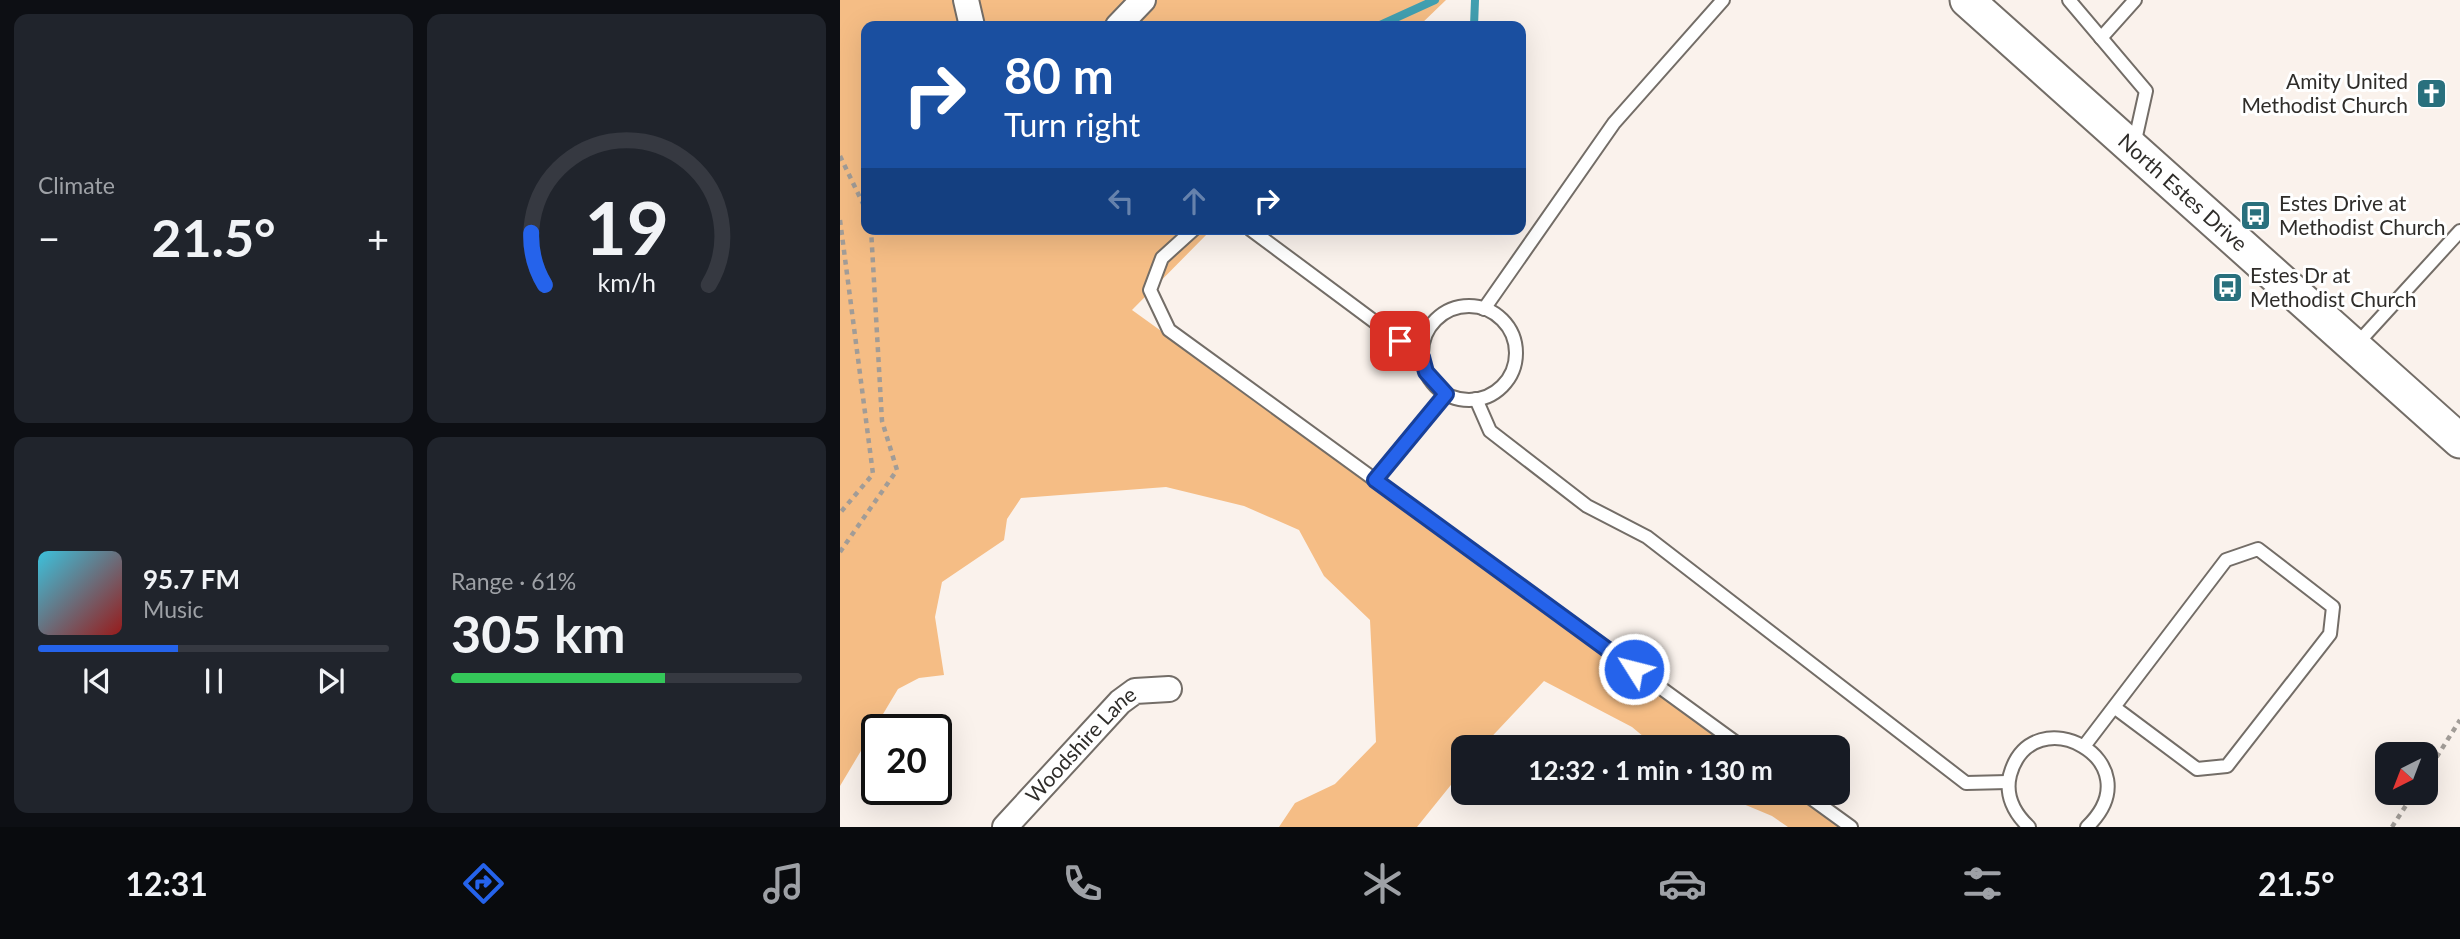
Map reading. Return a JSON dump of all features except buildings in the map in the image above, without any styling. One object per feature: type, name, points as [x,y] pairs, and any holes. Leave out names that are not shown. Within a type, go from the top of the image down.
[{"type":"main road","name":"North Estes Drive","points":[[1967,0],[2460,441]]},
{"type":"street","points":[[966,0],[971,21]]},
{"type":"street","points":[[1123,21],[1143,0]]},
{"type":"street","name":"Woodshire Lane","points":[[1005,827],[1120,702],[1135,691],[1169,689]]},
{"type":"lane","points":[[1483,309],[1614,123],[1723,0]]},
{"type":"lane","points":[[2069,0],[2146,91],[2133,148]]},
{"type":"lane","points":[[2101,38],[2135,0]]},
{"type":"lane","points":[[2355,346],[2460,231]]},
{"type":"lane","points":[[1188,235],[1163,258],[1150,290],[1169,330],[1726,735]]},
{"type":"lane","points":[[1259,235],[1422,357]]},
{"type":"lane","points":[[1461,307],[1483,309],[1497,316],[1508,328],[1516,357],[1512,372],[1503,385],[1491,394],[1476,399],[1461,399],[1446,394],[1426,372],[1422,357],[1429,328],[1439,316],[1461,307]]},
{"type":"lane","points":[[1375,480],[1446,394]]},
{"type":"lane","points":[[1476,399],[1490,431],[1587,506],[1647,537],[1966,783],[2008,782]]},
{"type":"lane","points":[[2085,745],[2226,560],[2258,549],[2333,607],[2330,634],[2227,766],[2197,769],[2114,707]]},
{"type":"lane","points":[[2029,827],[2016,814],[2010,799],[2008,782],[2013,766],[2023,752],[2036,742],[2053,738],[2069,739],[2085,745],[2104,770],[2108,785],[2106,801],[2087,827]]},
{"type":"lane","points":[[1821,805],[1851,827]]},
{"type":"path","points":[[840,156],[861,200]]},
{"type":"path","points":[[840,220],[873,474],[840,513]]},
{"type":"path","points":[[840,552],[897,470],[882,421],[871,235]]},
{"type":"path","points":[[2438,755],[2460,720]]},
{"type":"path","points":[[2392,827],[2406,805]]},
{"type":"shaded area","points":[[840,0],[1446,0],[1424,21],[861,21],[861,235],[1206,235],[1132,310],[1722,735],[1642,735],[1632,727],[1544,681],[1493,735],[1451,735],[1451,785],[1417,827],[1279,827],[1295,803],[1335,784],[1376,742],[1370,620],[1324,576],[1299,530],[1244,506],[1166,487],[1021,498],[1007,519],[1004,540],[942,582],[935,617],[944,675],[919,678],[898,689],[883,714],[861,714],[861,751],[840,786]]},
{"type":"shaded area","points":[[1746,805],[1819,805],[1850,827],[1788,827],[1772,816]]},
{"type":"waterway","points":[[1389,21],[1435,0]]},
{"type":"waterway","points":[[1474,21],[1475,0]]},
{"type":"place","name":"Amity United Methodist Church","points":[[2431,94]]},
{"type":"place","name":"Estes Drive at Methodist Church","points":[[2256,216]]},
{"type":"place","name":"Estes Dr at Methodist Church","points":[[2227,288]]},
{"type":"route","points":[[1400,341],[1422,357],[1426,372],[1434,385],[1446,394],[1375,480],[1634,669]]}]
